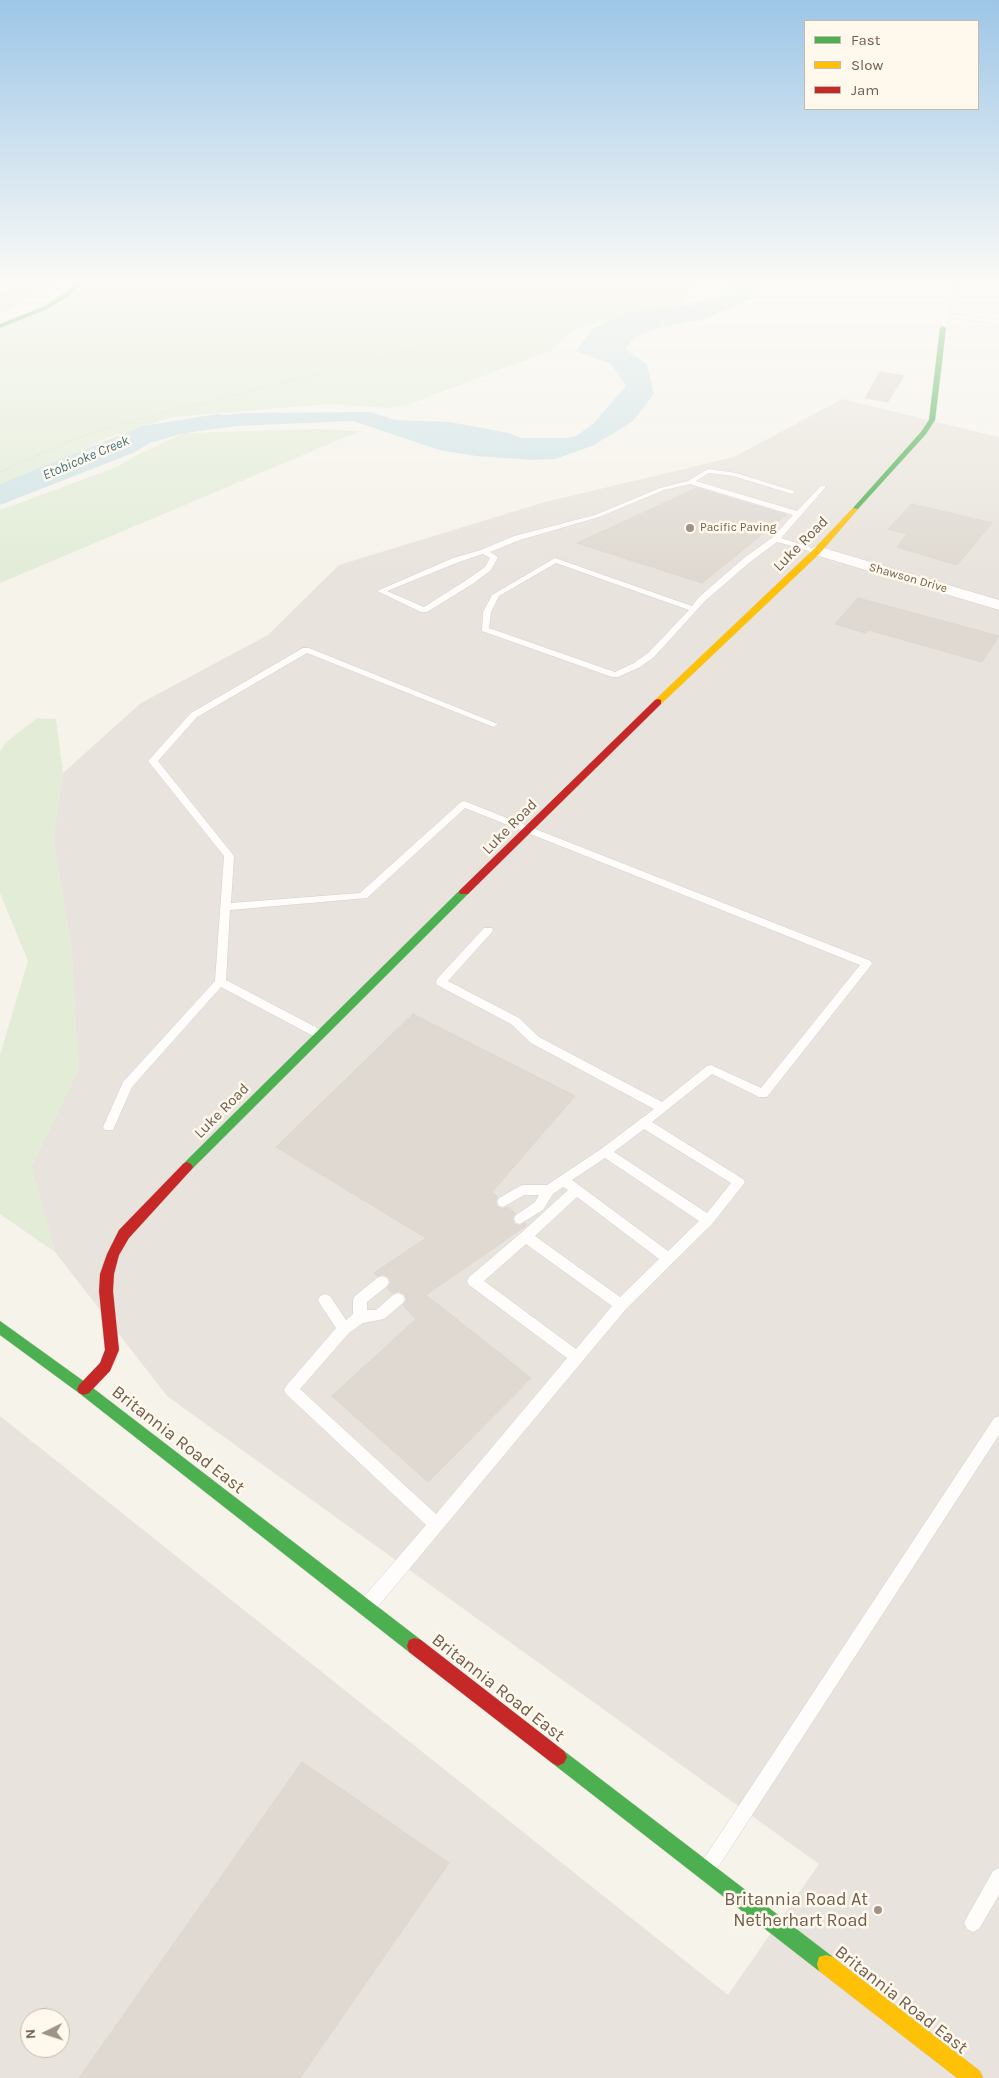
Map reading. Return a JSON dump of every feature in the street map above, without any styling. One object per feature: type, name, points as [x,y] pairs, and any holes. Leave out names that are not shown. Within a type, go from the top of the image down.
[{"type":"street","name":"Luke Road","points":[[84,1389],[105,1367],[112,1350],[106,1291],[107,1274],[113,1254],[124,1234],[187,1167],[528,830],[684,677],[817,551],[924,433],[932,420],[937,380]]},
{"type":"street","name":"Shawson Drive","points":[[817,551],[999,605]]},
{"type":"street","name":"Britannia Road East","points":[[0,1327],[84,1389],[973,2078]]},
{"type":"lane","points":[[484,552],[494,557],[488,568],[471,581],[424,610],[381,591],[456,560],[484,552],[517,538],[597,516],[662,489],[690,482],[708,471],[734,474],[792,492]]},
{"type":"lane","points":[[690,482],[798,514]]},
{"type":"lane","points":[[694,609],[555,560],[496,595],[487,612],[485,629],[615,675],[652,656],[694,609],[747,560],[776,539],[823,487]]},
{"type":"lane","points":[[776,539],[817,551]]},
{"type":"lane","points":[[109,1127],[127,1085],[220,982],[229,856],[152,761],[194,715],[306,650],[494,724]]},
{"type":"lane","points":[[225,907],[363,896],[464,804],[867,964],[763,1094],[711,1069],[605,1152],[549,1190],[539,1206],[520,1219]]},
{"type":"lane","points":[[488,930],[441,982],[515,1022],[535,1040],[663,1108]]},
{"type":"lane","points":[[220,982],[321,1035]]},
{"type":"lane","points":[[366,1608],[621,1304],[669,1260],[708,1220],[739,1182],[644,1122]]},
{"type":"lane","points":[[605,1152],[708,1220]]},
{"type":"lane","points":[[563,1180],[669,1260]]},
{"type":"lane","points":[[503,1202],[522,1190],[549,1190]]},
{"type":"lane","points":[[576,1190],[526,1237],[474,1281],[576,1357]]},
{"type":"lane","points":[[526,1237],[621,1304]]},
{"type":"lane","points":[[360,1317],[360,1300],[382,1282]]},
{"type":"lane","points":[[398,1299],[379,1315],[360,1317],[344,1329],[291,1390],[436,1524]]},
{"type":"lane","points":[[325,1300],[344,1329]]},
{"type":"lane","points":[[705,1871],[999,1423]]},
{"type":"lane","points":[[974,1922],[999,1877]]},
{"type":"path","points":[[0,472],[68,442],[108,427],[293,380]]},
{"type":"shaded area","name":"Etobicoke Creek","points":[[622,380],[651,380],[654,394],[633,421],[592,446],[555,459],[534,460],[476,456],[439,450],[353,421],[237,426],[184,433],[150,443],[133,453],[0,505],[0,492],[3,490],[86,461],[138,436],[198,417],[244,413],[370,412],[396,420],[450,422],[509,433],[521,438],[568,438],[576,436],[593,424],[626,386]]},
{"type":"shaded area","points":[[842,399],[999,437],[999,2078],[0,2078],[0,1416],[728,1995],[819,1864],[167,1396],[55,1252],[31,1167],[78,1070],[72,954],[53,840],[63,773],[141,703],[268,635],[339,565],[545,502],[734,457]]},
{"type":"green space","points":[[0,380],[473,380],[407,405],[387,408],[329,404],[174,417],[109,437],[52,465],[0,484]]},
{"type":"green space","points":[[318,429],[360,431],[0,583],[0,510],[117,467],[131,458],[184,433]]},
{"type":"green space","points":[[37,718],[56,719],[63,773],[53,840],[72,954],[78,1070],[31,1167],[55,1252],[0,1214],[0,1055],[28,961],[0,893],[0,752],[5,743]]},
{"type":"building","points":[[875,380],[902,380],[888,402],[865,398]]},
{"type":"building","name":"Pacific Paving","points":[[697,488],[786,515],[702,583],[577,543]]},
{"type":"building","points":[[912,504],[992,523],[957,565],[897,547],[907,534],[888,529]]},
{"type":"building","points":[[858,598],[999,636],[982,662],[868,630],[866,633],[835,624]]},
{"type":"building","points":[[413,1014],[575,1096],[492,1192],[498,1197],[495,1201],[497,1207],[503,1209],[508,1207],[515,1213],[512,1218],[514,1224],[520,1226],[525,1223],[527,1225],[426,1295],[531,1378],[428,1482],[332,1396],[416,1319],[403,1305],[407,1300],[405,1294],[399,1291],[392,1293],[387,1288],[391,1283],[389,1277],[383,1274],[377,1276],[374,1273],[426,1238],[276,1147]]},
{"type":"building","points":[[302,1762],[449,1863],[300,2078],[79,2078]]},
{"type":"waterway","name":"Etobicoke Creek","points":[[0,494],[151,431],[218,421]]},
{"type":"traffic: fast","points":[[855,509],[924,433],[932,420],[937,380]]},
{"type":"traffic: fast","points":[[187,1167],[464,892]]},
{"type":"traffic: fast","points":[[0,1327],[84,1389],[415,1646]]},
{"type":"traffic: fast","points":[[558,1757],[826,1964]]},
{"type":"traffic: slow","points":[[658,702],[817,551],[855,509]]},
{"type":"traffic: slow","points":[[826,1964],[973,2078]]},
{"type":"traffic: jam","points":[[464,892],[658,702]]},
{"type":"traffic: jam","points":[[84,1389],[105,1367],[112,1350],[106,1291],[107,1274],[113,1254],[124,1234],[187,1167]]},
{"type":"traffic: jam","points":[[415,1646],[558,1757]]},
{"type":"place","name":"Pacific Paving","points":[[690,528]]},
{"type":"place","name":"Britannia Road At Netherhart Road","points":[[878,1910]]}]
